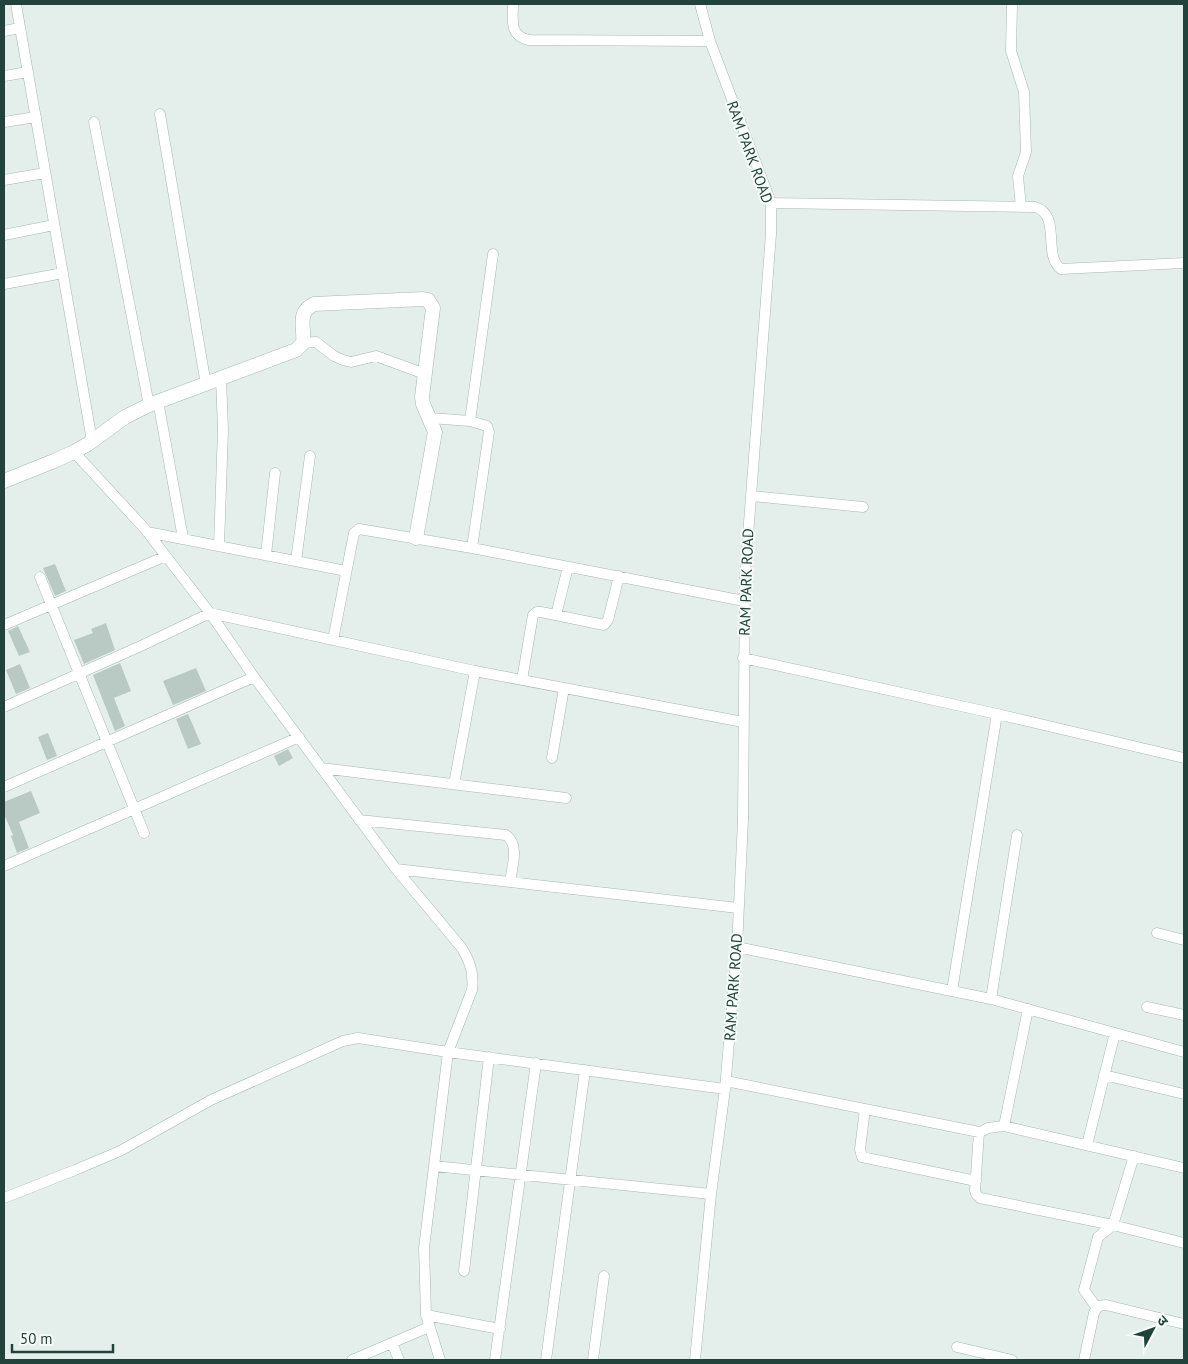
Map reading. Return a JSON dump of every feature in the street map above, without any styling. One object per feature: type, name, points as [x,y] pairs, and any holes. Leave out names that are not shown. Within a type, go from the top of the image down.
[{"type":"street","points":[[16,4],[92,441]]},
{"type":"street","points":[[512,4],[515,34],[521,39],[710,41]]},
{"type":"street","name":"RAM PARK ROAD","points":[[695,1360],[711,1194],[726,1085],[737,947],[743,820],[744,600],[771,234],[771,203],[710,41],[700,4]]},
{"type":"street","points":[[1012,4],[1011,51],[1022,83],[1024,102],[1026,152],[1018,176],[1021,207]]},
{"type":"street","points":[[4,31],[20,28]]},
{"type":"street","points":[[4,76],[28,72]]},
{"type":"street","points":[[160,114],[206,384]]},
{"type":"street","points":[[4,122],[36,117]]},
{"type":"street","points":[[94,122],[183,538]]},
{"type":"street","points":[[4,180],[45,173]]},
{"type":"street","points":[[771,203],[1035,207],[1042,209],[1046,213],[1054,261],[1061,268],[1184,263]]},
{"type":"street","points":[[4,235],[54,225]]},
{"type":"street","points":[[470,421],[493,254]]},
{"type":"street","points":[[4,284],[63,273]]},
{"type":"street","points":[[303,343],[302,318],[308,307],[314,304],[423,299],[428,300],[433,308],[422,396],[425,410],[435,432],[416,538]]},
{"type":"street","points":[[4,481],[74,452],[125,417],[153,403],[296,350],[303,343],[316,342],[334,356],[343,360],[351,362],[376,356],[425,374]]},
{"type":"street","points":[[219,546],[222,429],[221,378]]},
{"type":"street","points":[[430,418],[470,421],[487,426],[489,432],[472,548]]},
{"type":"street","points":[[74,452],[147,532],[166,556],[210,613],[321,768],[396,868],[461,947],[468,959],[472,969],[472,990],[448,1052],[424,1248],[426,1315],[440,1360]]},
{"type":"street","points":[[296,561],[310,456]]},
{"type":"street","points":[[266,555],[275,474]]},
{"type":"street","points":[[751,496],[863,507]]},
{"type":"street","points":[[333,640],[354,533],[359,529],[472,548],[744,600]]},
{"type":"street","points":[[147,532],[346,571]]},
{"type":"street","points":[[4,625],[166,556]]},
{"type":"street","points":[[556,615],[568,567]]},
{"type":"street","points":[[522,680],[534,615],[537,612],[541,612],[600,626],[607,624],[619,576]]},
{"type":"street","points":[[40,577],[144,833]]},
{"type":"street","points":[[4,707],[210,613],[475,671],[744,722]]},
{"type":"street","points":[[743,658],[997,714],[1184,758]]},
{"type":"street","points":[[454,784],[475,671]]},
{"type":"street","points":[[4,788],[254,677]]},
{"type":"street","points":[[552,758],[564,688]]},
{"type":"street","points":[[952,991],[997,714]]},
{"type":"street","points":[[4,866],[299,737]]},
{"type":"street","points":[[321,768],[566,798]]},
{"type":"street","points":[[360,820],[506,835],[513,842],[514,848],[510,882]]},
{"type":"street","points":[[991,999],[1017,835]]},
{"type":"street","points":[[396,868],[738,908]]},
{"type":"street","points":[[1158,933],[1184,940]]},
{"type":"street","points":[[737,947],[991,999],[1184,1052]]},
{"type":"street","points":[[1147,1008],[1184,1015]]},
{"type":"street","points":[[1004,1126],[1028,1010]]},
{"type":"street","points":[[1087,1145],[1115,1033]]},
{"type":"street","points":[[4,1198],[76,1170],[120,1150],[211,1100],[343,1042],[358,1038],[536,1064],[726,1085],[865,1109],[978,1133]]},
{"type":"street","points":[[464,1271],[489,1057]]},
{"type":"street","points":[[495,1360],[536,1064]]},
{"type":"street","points":[[546,1360],[585,1070]]},
{"type":"street","points":[[1104,1075],[1184,1094]]},
{"type":"street","points":[[865,1109],[860,1149],[862,1157],[976,1181]]},
{"type":"street","points":[[978,1133],[988,1128],[1004,1126],[1184,1168]]},
{"type":"street","points":[[978,1133],[976,1194],[980,1198],[1184,1243]]},
{"type":"street","points":[[1097,1308],[1084,1290],[1098,1237],[1113,1226],[1134,1156]]},
{"type":"street","points":[[434,1166],[711,1194]]},
{"type":"street","points":[[593,1360],[604,1276]]},
{"type":"street","points":[[1084,1360],[1097,1308],[1100,1305],[1106,1304],[1184,1324]]},
{"type":"street","points":[[426,1315],[500,1329]]},
{"type":"street","points":[[352,1360],[429,1327]]},
{"type":"street","points":[[392,1343],[399,1360]]},
{"type":"street","points":[[957,1347],[1012,1360]]},
{"type":"building","points":[[55,564],[66,591],[55,596],[43,568]]},
{"type":"building","points":[[106,623],[115,650],[84,664],[74,640],[93,633],[91,629]]},
{"type":"building","points":[[18,626],[30,652],[19,656],[8,631]]},
{"type":"building","points":[[120,663],[131,691],[114,698],[125,726],[115,731],[93,675]]},
{"type":"building","points":[[20,664],[30,688],[16,694],[6,670]]},
{"type":"building","points":[[196,668],[206,691],[173,705],[163,681]]},
{"type":"building","points":[[188,714],[201,744],[188,749],[176,719]]},
{"type":"building","points":[[48,733],[57,756],[47,760],[38,737]]},
{"type":"building","points":[[288,749],[293,758],[279,766],[274,756]]},
{"type":"building","points":[[31,791],[40,813],[19,822],[29,848],[17,853],[11,836],[13,835],[4,814],[4,802]]}]
